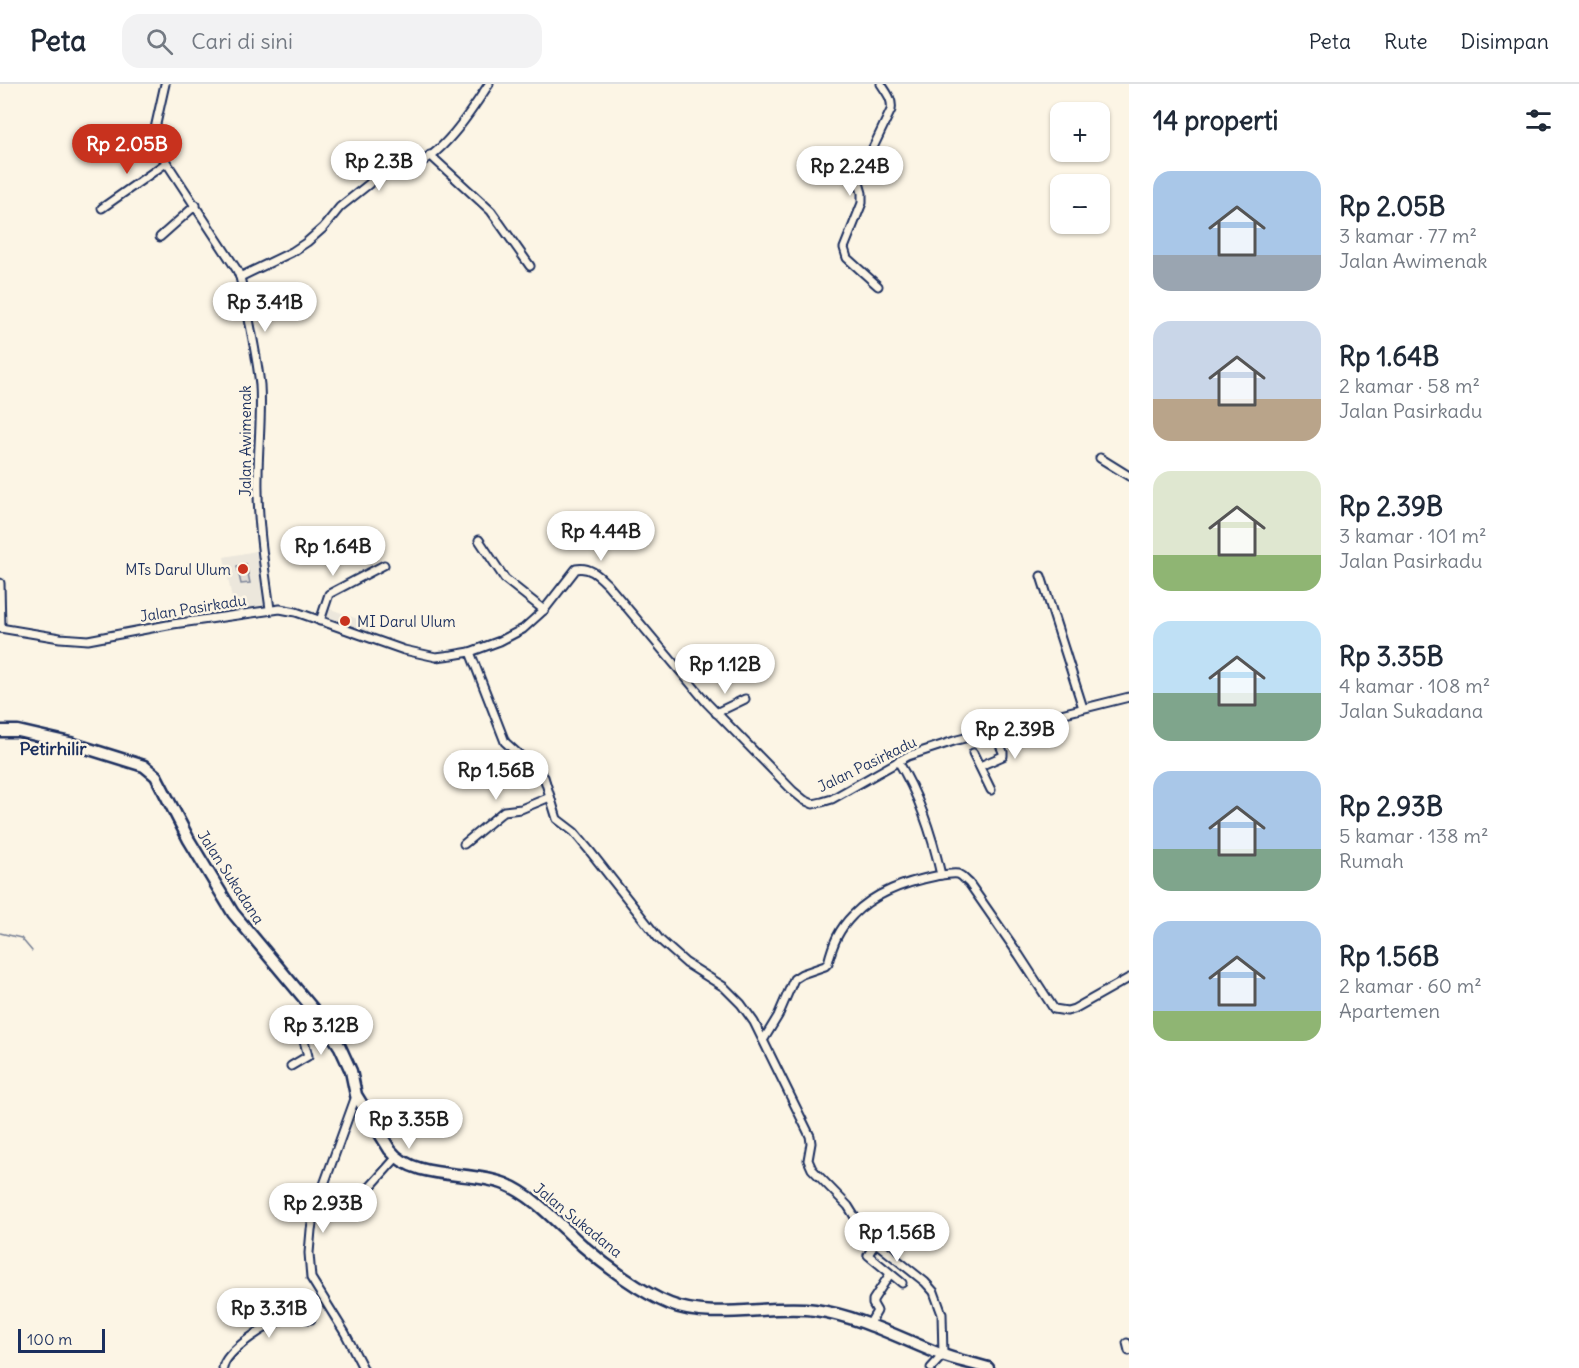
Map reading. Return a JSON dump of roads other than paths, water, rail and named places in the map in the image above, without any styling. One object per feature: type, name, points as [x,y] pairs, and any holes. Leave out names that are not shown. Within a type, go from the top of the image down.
[{"type":"main road","name":"Jalan Sukadana","points":[[0,731],[18,731],[70,743],[144,766],[156,776],[189,840],[232,913],[323,1020],[340,1047],[351,1071],[356,1095],[396,1158],[415,1168],[478,1177],[505,1184],[525,1195],[585,1248],[623,1276],[671,1305],[704,1311],[815,1310],[869,1324],[943,1355],[988,1368]]},
{"type":"street","name":"Jalan Awimenak","points":[[165,84],[153,140],[240,277],[251,328],[260,384],[258,476],[263,562],[270,609]]},
{"type":"street","points":[[240,277],[307,242],[323,228],[340,207],[369,184],[384,166],[405,168],[420,163],[458,130],[489,84]]},
{"type":"street","points":[[878,286],[847,258],[843,248],[862,203],[858,179],[891,111],[891,99],[882,84]]},
{"type":"street","points":[[430,155],[491,211],[530,266]]},
{"type":"street","points":[[102,208],[166,163]]},
{"type":"street","points":[[160,237],[196,205]]},
{"type":"street","points":[[1100,458],[1129,476]]},
{"type":"street","points":[[479,540],[505,579],[544,610]]},
{"type":"street","points":[[320,621],[329,594],[384,565]]},
{"type":"street","name":"Jalan Pasirkadu","points":[[1,628],[67,639],[88,640],[270,609],[290,610],[375,640],[441,657],[470,652],[523,629],[544,610],[576,569],[583,567],[590,569],[608,585],[716,713],[793,791],[813,804],[832,799],[898,761],[947,743],[1129,697]]},
{"type":"street","points":[[1041,576],[1083,708]]},
{"type":"street","points":[[0,583],[1,628]]},
{"type":"street","points":[[470,652],[505,742],[544,777],[557,819],[574,832],[659,939],[686,963],[723,987],[741,1004],[764,1039],[810,1136],[808,1160],[812,1169],[848,1206],[866,1235],[925,1282],[934,1292],[942,1314],[943,1355],[932,1368]]},
{"type":"street","points":[[716,713],[745,699]]},
{"type":"street","points":[[980,766],[1003,756],[994,731]]},
{"type":"street","points":[[973,753],[991,790]]},
{"type":"street","points":[[898,761],[918,796],[931,832],[941,875]]},
{"type":"street","points":[[464,844],[504,811],[521,809],[550,797]]},
{"type":"street","points":[[764,1039],[778,1016],[794,979],[825,966],[837,935],[855,913],[885,891],[941,875],[957,874],[969,883],[1054,1009],[1067,1011],[1074,1009],[1129,978]]},
{"type":"street","points":[[291,1066],[308,1056],[303,1037],[306,1032],[323,1020]]},
{"type":"street","points":[[356,1095],[314,1212],[310,1230],[309,1268],[316,1287],[345,1333],[363,1368]]},
{"type":"street","points":[[362,1196],[396,1158]]},
{"type":"street","points":[[873,1246],[868,1255],[902,1283]]},
{"type":"street","points":[[869,1324],[877,1311],[873,1300],[890,1274]]},
{"type":"street","points":[[223,1368],[227,1357],[272,1323],[290,1317],[299,1320],[311,1319]]},
{"type":"street","points":[[1127,1343],[1129,1351]]},
{"type":"waterway","points":[[0,933],[21,938],[32,951]]},
{"type":"place","name":"MTs Darul Ulum","points":[[243,569]]},
{"type":"place","name":"MI Darul Ulum","points":[[345,621]]},
{"type":"district","name":"Petirhilir","points":[[53,748]]}]
